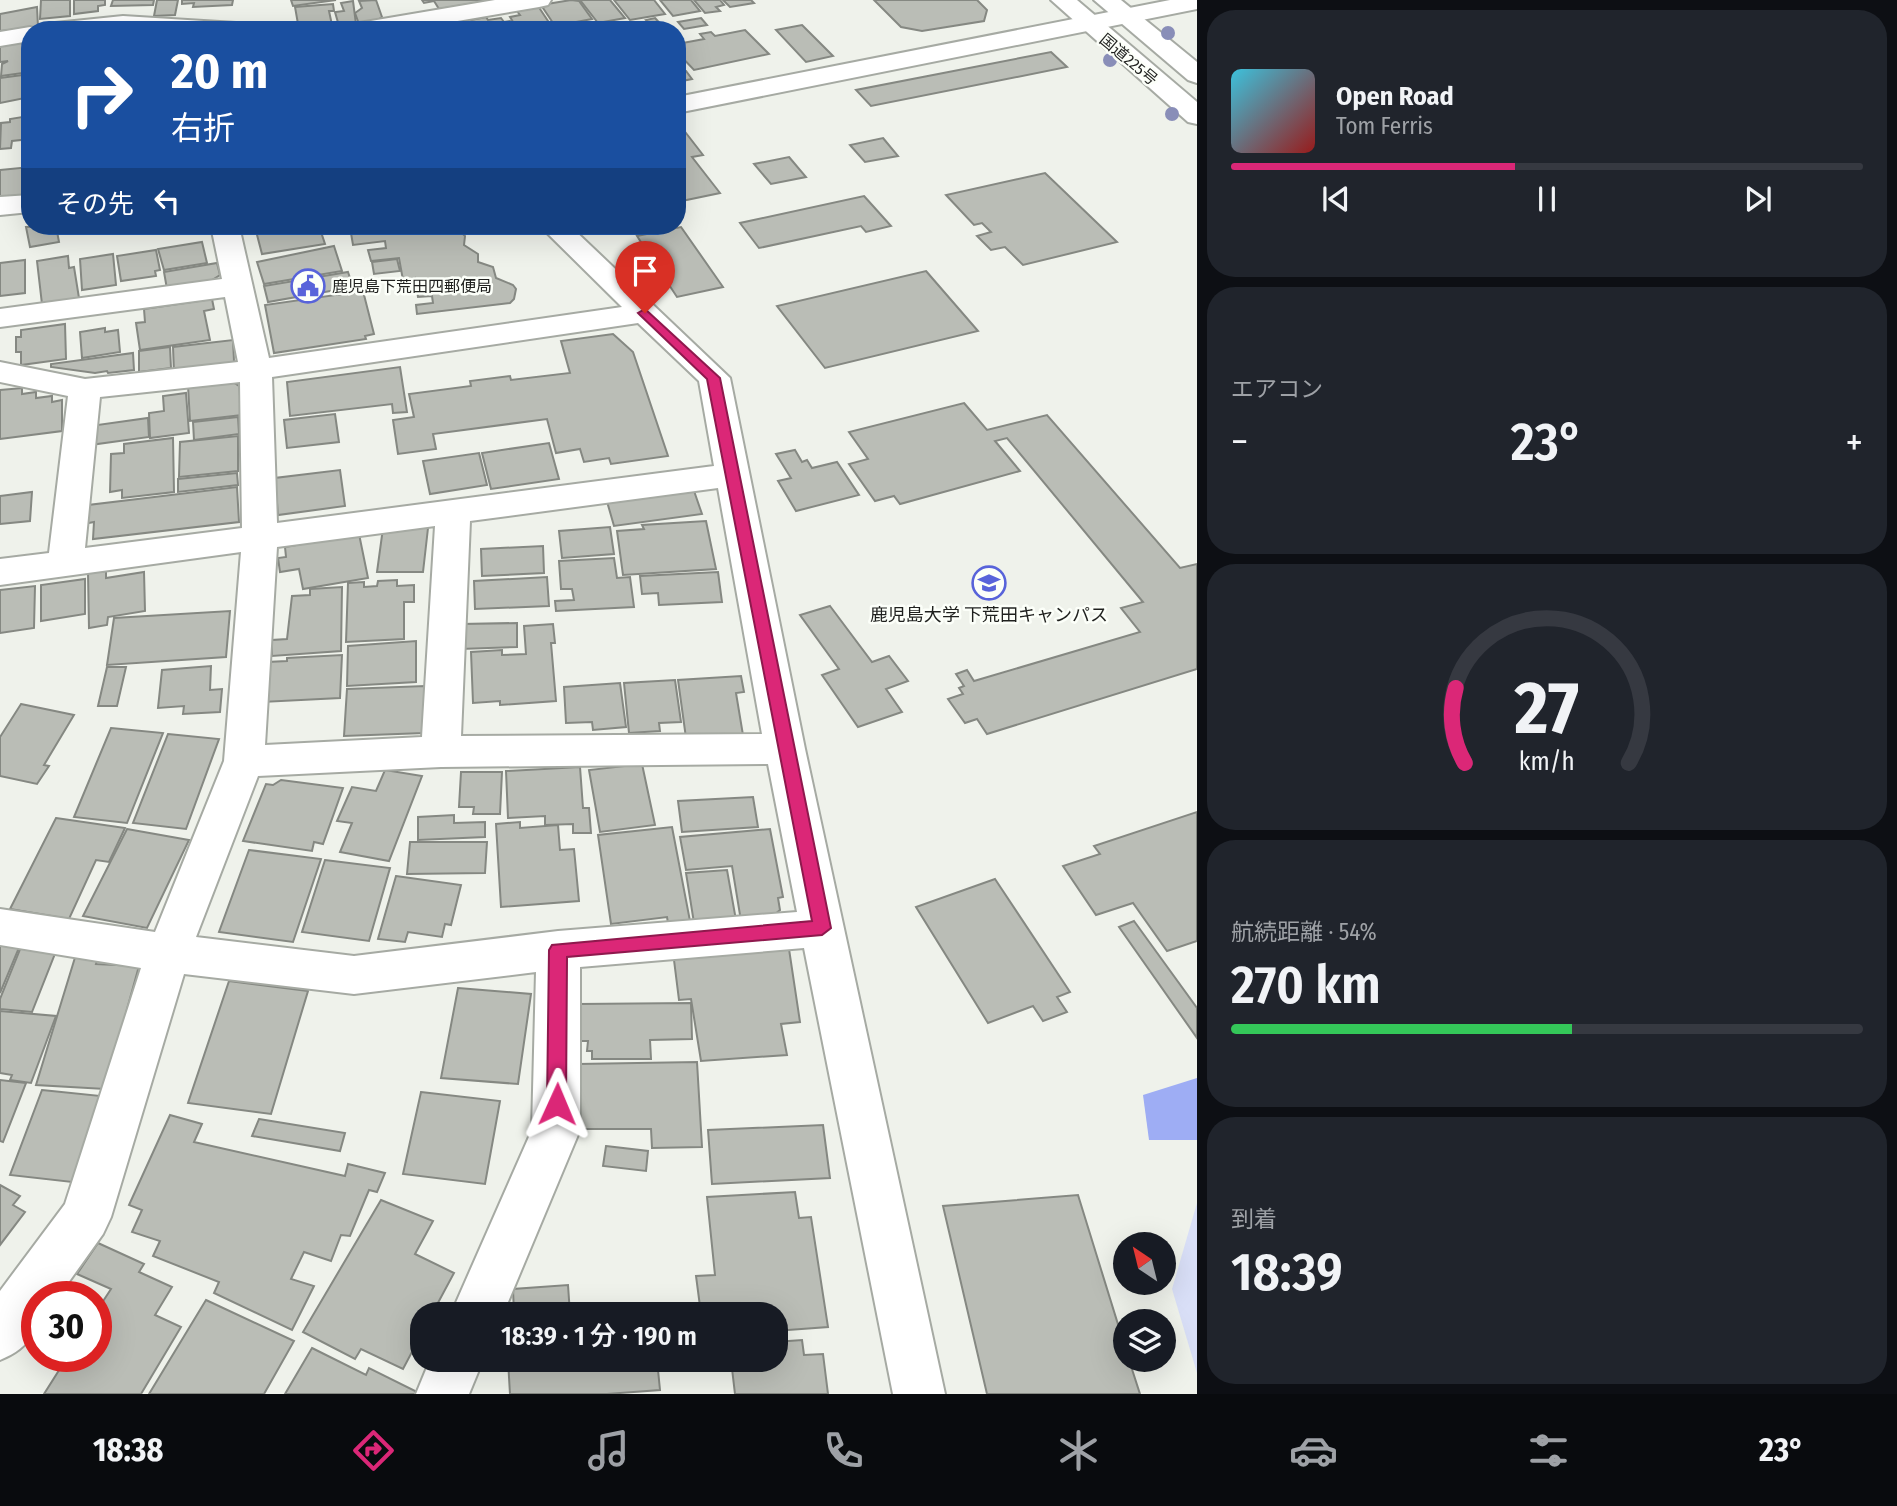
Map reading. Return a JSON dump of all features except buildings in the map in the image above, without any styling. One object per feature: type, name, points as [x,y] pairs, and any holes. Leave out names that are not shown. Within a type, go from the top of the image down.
[{"type":"main road","points":[[391,0],[402,21]]},
{"type":"main road","points":[[435,21],[539,0]]},
{"type":"main road","name":"国道225号","points":[[1063,0],[1088,25],[1197,116]]},
{"type":"main road","points":[[686,103],[1088,25],[1115,9],[1197,2]]},
{"type":"main road","name":"国道225号","points":[[1115,9],[1197,75]]},
{"type":"main road","points":[[0,40],[21,36]]},
{"type":"main road","points":[[0,206],[21,204]]},
{"type":"main road","points":[[0,1334],[86,1217],[168,953],[244,761],[260,537],[256,370],[227,235]]},
{"type":"main road","points":[[563,235],[714,378],[785,749],[919,1394]]},
{"type":"main road","points":[[0,318],[238,286]]},
{"type":"main road","points":[[0,372],[85,389],[256,370],[645,313]]},
{"type":"main road","points":[[66,563],[85,389]]},
{"type":"main road","points":[[0,572],[731,475]]},
{"type":"main road","points":[[441,752],[453,512]]},
{"type":"main road","points":[[244,761],[441,752],[785,749]]},
{"type":"main road","points":[[0,928],[168,953],[354,975],[558,950],[822,928]]},
{"type":"main road","points":[[482,1302],[556,1130],[558,950]]},
{"type":"main road","points":[[442,1394],[452,1372]]},
{"type":"shaded area","points":[[1197,1203],[1197,1373],[1174,1295],[1176,1295],[1176,1275]]},
{"type":"water","points":[[1197,1078],[1197,1140],[1149,1140],[1143,1095]]},
{"type":"place","name":"鹿児島下荒田四郵便局","points":[[308,286]]},
{"type":"place","name":"鹿児島大学 下荒田キャンパス","points":[[989,583]]},
{"type":"route","points":[[557,1104],[558,950],[822,928],[714,378],[645,313]]}]
